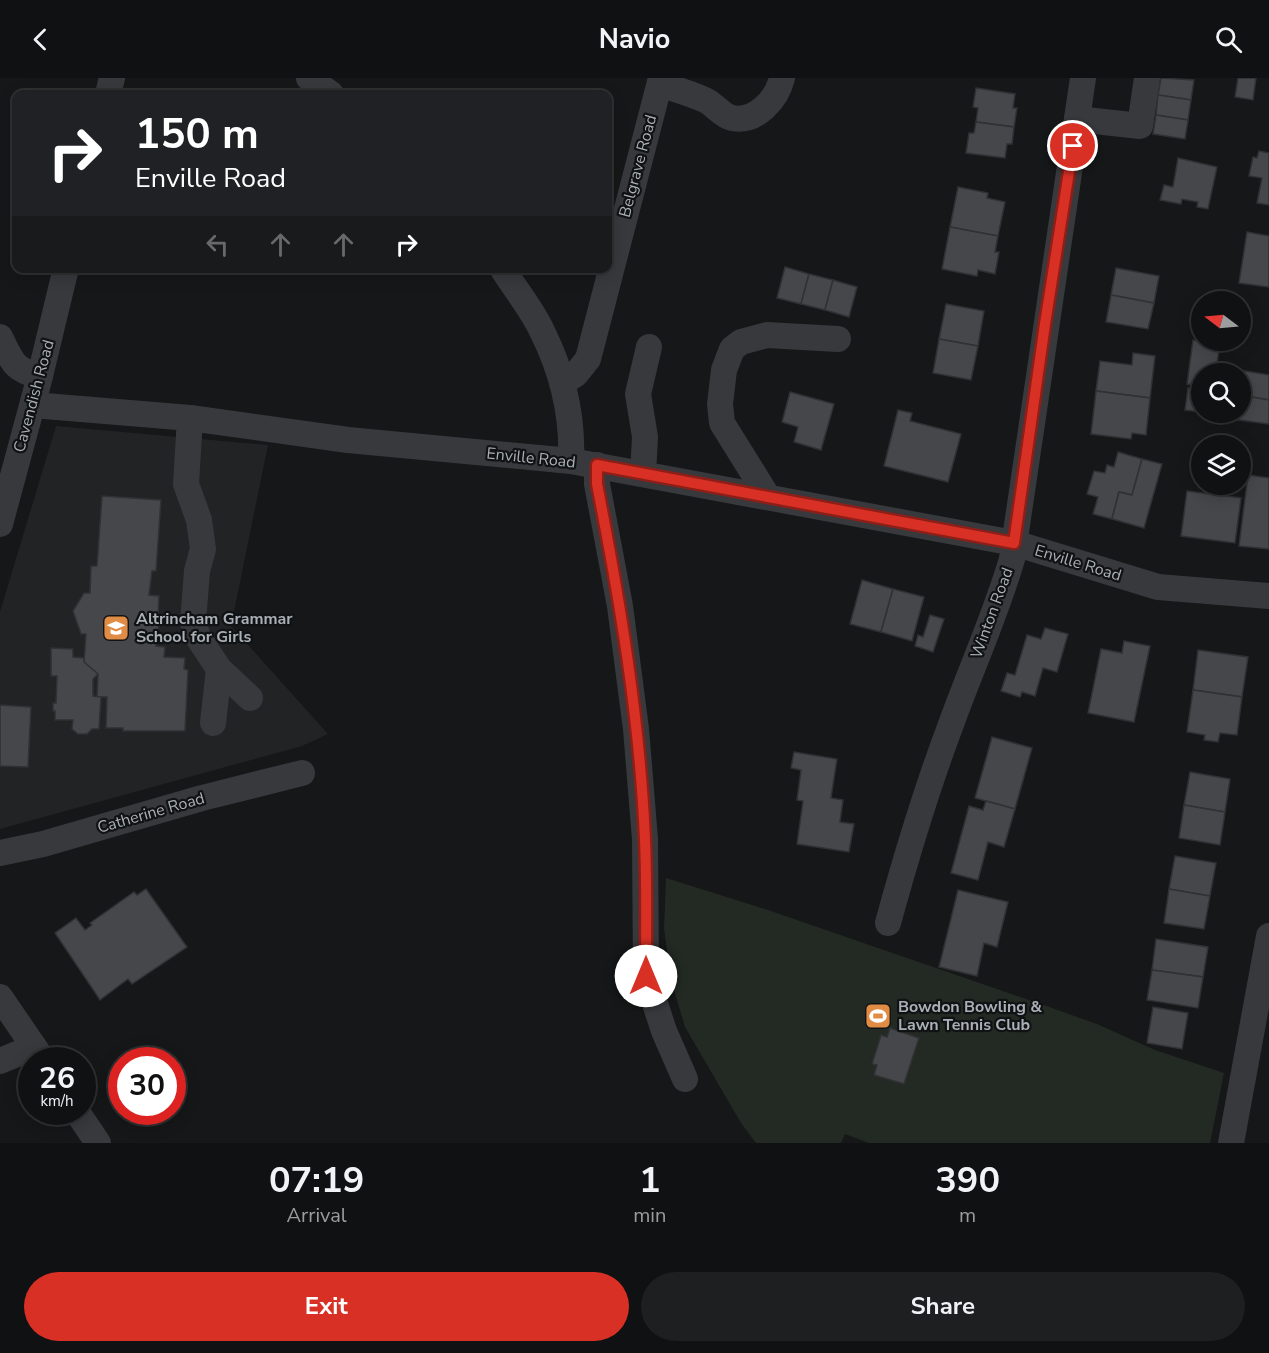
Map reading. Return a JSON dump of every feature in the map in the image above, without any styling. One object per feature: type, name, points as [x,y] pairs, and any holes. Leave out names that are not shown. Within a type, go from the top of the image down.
[{"type":"street","points":[[309,78],[326,90]]},
{"type":"street","points":[[660,81],[706,100],[730,118],[747,119],[770,101],[780,89],[782,78]]},
{"type":"street","name":"Winton Road","points":[[888,923],[912,834],[949,728],[1003,591],[1014,543],[1083,78]]},
{"type":"street","points":[[1077,119],[1140,126],[1147,78]]},
{"type":"street","name":"Belgrave Road","points":[[612,266],[660,81]]},
{"type":"street","name":"Cavendish Road","points":[[0,524],[33,405],[65,273]]},
{"type":"street","points":[[505,273],[542,330],[562,383],[572,432],[571,461]]},
{"type":"street","name":"Belgrave Road","points":[[562,383],[576,374],[588,359],[610,273]]},
{"type":"street","points":[[768,497],[722,423],[720,404],[724,370],[732,349],[741,342],[767,335],[838,339]]},
{"type":"street","points":[[0,337],[12,363],[19,370],[40,376]]},
{"type":"street","points":[[643,474],[645,437],[638,394],[649,347]]},
{"type":"street","name":"Enville Road","points":[[33,405],[190,418],[348,440],[597,465],[1014,543],[1158,587],[1269,596]]},
{"type":"street","points":[[190,418],[187,490],[199,520],[203,549],[195,583],[193,622],[198,637],[219,669],[250,698]]},
{"type":"street","points":[[597,465],[597,484],[620,606],[636,729],[645,839],[646,976],[664,1031],[685,1079]]},
{"type":"street","points":[[213,723],[219,669]]},
{"type":"street","name":"Catherine Road","points":[[0,853],[44,844],[202,798],[302,773]]},
{"type":"street","points":[[1231,1143],[1269,936]]},
{"type":"street","points":[[0,997],[33,1047]]},
{"type":"street","points":[[0,1061],[18,1058]]},
{"type":"street","points":[[86,1125],[99,1143]]},
{"type":"shaded area","name":"Altrincham Grammar School for Girls","points":[[56,426],[268,445],[231,626],[328,734],[302,746],[0,829],[0,612]]},
{"type":"shaded area","name":"Bowdon Bowling & Lawn Tennis Club","points":[[666,878],[768,910],[1052,1008],[1097,1024],[1155,1050],[1224,1073],[1210,1143],[869,1143],[845,1134],[841,1143],[756,1143],[741,1123],[685,1027],[671,980],[664,929]]},
{"type":"building","points":[[1161,78],[1194,80],[1191,100],[1158,95]]},
{"type":"building","points":[[1238,78],[1256,78],[1253,100],[1235,97]]},
{"type":"building","points":[[976,88],[1015,94],[1013,108],[1017,108],[1014,127],[976,122],[978,108],[973,107]]},
{"type":"building","points":[[1158,95],[1191,100],[1188,120],[1156,115]]},
{"type":"building","points":[[1156,115],[1188,120],[1185,139],[1153,134]]},
{"type":"building","points":[[976,122],[1014,127],[1012,144],[1007,144],[1005,158],[966,153],[969,133],[974,133]]},
{"type":"building","points":[[1259,151],[1269,153],[1269,205],[1257,203],[1262,178],[1249,176],[1253,157],[1257,158]]},
{"type":"building","points":[[1178,158],[1217,167],[1208,209],[1197,207],[1198,202],[1182,199],[1181,204],[1160,200],[1164,185],[1173,187]]},
{"type":"building","points":[[958,187],[988,193],[987,198],[1005,202],[998,236],[950,227]]},
{"type":"building","points":[[950,227],[998,236],[995,252],[999,252],[995,274],[978,270],[977,276],[942,269]]},
{"type":"building","points":[[1247,232],[1269,236],[1269,287],[1239,283]]},
{"type":"building","points":[[785,267],[809,274],[801,304],[777,298]]},
{"type":"building","points":[[1116,268],[1159,276],[1154,303],[1111,295]]},
{"type":"building","points":[[809,274],[833,280],[825,310],[801,304]]},
{"type":"building","points":[[833,280],[857,287],[849,317],[825,310]]},
{"type":"building","points":[[1111,295],[1154,303],[1148,329],[1106,322]]},
{"type":"building","points":[[946,304],[984,311],[978,346],[939,339]]},
{"type":"building","points":[[939,339],[978,346],[971,380],[933,373]]},
{"type":"building","points":[[1192,351],[1219,351],[1217,363],[1191,363],[1191,385],[1187,384]]},
{"type":"building","points":[[1133,353],[1155,356],[1150,398],[1096,391],[1100,361],[1132,365]]},
{"type":"building","points":[[1251,372],[1269,375],[1269,400],[1251,397]]},
{"type":"building","points":[[1188,388],[1191,388],[1191,411],[1185,410]]},
{"type":"building","points":[[1096,391],[1150,398],[1146,435],[1132,433],[1131,439],[1091,434]]},
{"type":"building","points":[[790,392],[834,404],[821,450],[794,442],[798,427],[782,422]]},
{"type":"building","points":[[1251,397],[1269,400],[1269,424],[1251,422]]},
{"type":"building","points":[[898,410],[912,413],[910,421],[961,434],[948,482],[884,466]]},
{"type":"building","points":[[1118,452],[1142,459],[1132,495],[1119,492],[1112,519],[1093,514],[1098,497],[1087,494],[1094,471],[1105,473],[1107,465],[1114,467]]},
{"type":"building","points":[[1142,459],[1162,464],[1144,528],[1112,519],[1119,492],[1132,495]]},
{"type":"building","points":[[1251,475],[1269,478],[1269,549],[1239,546],[1245,495],[1251,495]]},
{"type":"building","points":[[1187,491],[1191,492],[1191,495],[1241,498],[1235,543],[1181,536]]},
{"type":"building","points":[[102,496],[161,500],[156,571],[152,571],[149,595],[159,596],[158,618],[160,618],[156,646],[165,647],[164,657],[185,658],[184,669],[188,670],[185,731],[123,731],[123,728],[106,728],[107,697],[97,697],[98,674],[84,662],[86,634],[81,634],[73,611],[84,593],[90,593],[91,566],[97,566]]},
{"type":"building","points":[[862,580],[893,589],[881,632],[850,624]]},
{"type":"building","points":[[893,589],[924,597],[912,641],[881,632]]},
{"type":"building","points":[[930,615],[944,619],[933,652],[915,646],[918,635],[923,637]]},
{"type":"building","points":[[1045,628],[1068,634],[1057,672],[1043,668],[1035,696],[1022,692],[1020,697],[1001,691],[1007,673],[1015,675],[1027,635],[1041,639]]},
{"type":"building","points":[[1124,641],[1150,646],[1134,722],[1088,713],[1101,649],[1122,653]]},
{"type":"building","points":[[51,648],[73,649],[73,657],[84,658],[84,662],[98,674],[93,679],[93,696],[101,697],[99,729],[92,729],[87,734],[78,734],[72,729],[73,720],[55,720],[53,703],[56,703],[57,676],[51,676]]},
{"type":"building","points":[[1198,650],[1248,657],[1242,697],[1193,690]]},
{"type":"building","points":[[1193,690],[1242,697],[1237,735],[1220,733],[1218,742],[1204,740],[1205,735],[1187,732]]},
{"type":"building","points":[[0,705],[31,707],[28,767],[0,766]]},
{"type":"building","points":[[992,737],[1032,748],[1015,809],[975,798]]},
{"type":"building","points":[[794,752],[837,759],[831,798],[843,800],[840,822],[854,824],[849,852],[797,844],[803,801],[797,800],[801,770],[791,768]]},
{"type":"building","points":[[1190,772],[1230,779],[1225,812],[1184,805]]},
{"type":"building","points":[[986,801],[1015,809],[1004,847],[988,842],[978,880],[951,873],[969,806],[983,810]]},
{"type":"building","points":[[1184,805],[1225,812],[1220,845],[1179,838]]},
{"type":"building","points":[[1175,856],[1216,863],[1210,896],[1169,889]]},
{"type":"building","points":[[146,889],[187,947],[132,984],[128,979],[100,1000],[55,933],[76,918],[85,930],[92,925],[90,923],[134,892],[137,895]]},
{"type":"building","points":[[1169,889],[1210,896],[1204,929],[1164,923]]},
{"type":"building","points":[[958,890],[1008,902],[997,947],[984,943],[977,976],[939,967]]},
{"type":"building","points":[[1156,939],[1208,947],[1203,977],[1152,970]]},
{"type":"building","points":[[1152,970],[1203,977],[1198,1008],[1147,1000]]},
{"type":"building","points":[[1153,1007],[1188,1013],[1182,1049],[1147,1043]]},
{"type":"building","points":[[890,1028],[919,1038],[904,1084],[874,1075],[877,1065],[872,1064],[881,1035],[887,1037]]},
{"type":"place","name":"Altrincham Grammar School for Girls","points":[[116,628]]},
{"type":"place","name":"Bowdon Bowling & Lawn Tennis Club","points":[[878,1016]]},
{"type":"route","points":[[646,976],[645,839],[636,729],[620,606],[597,484],[597,465],[1014,543],[1073,146]]}]
